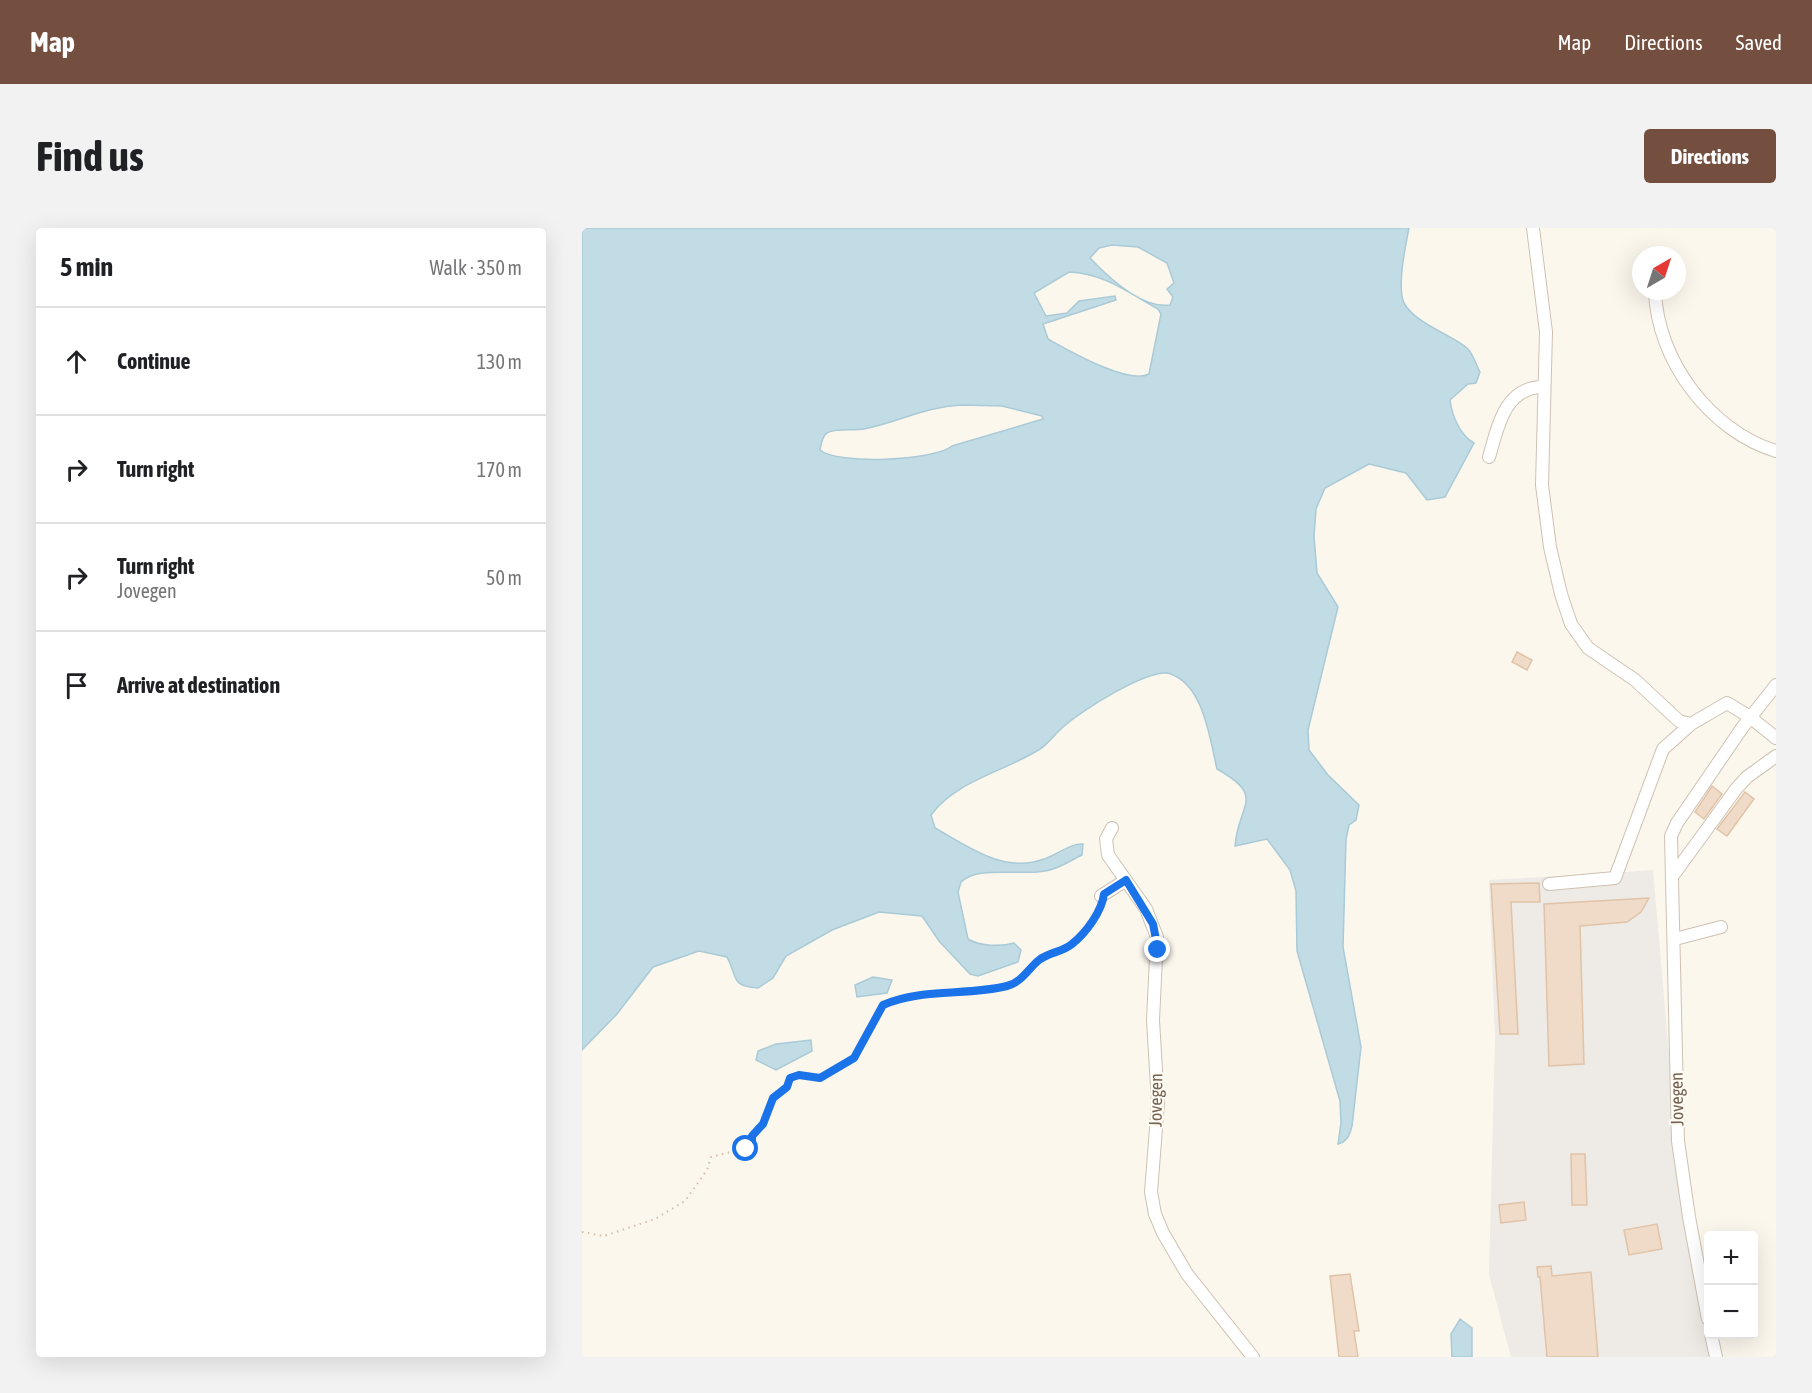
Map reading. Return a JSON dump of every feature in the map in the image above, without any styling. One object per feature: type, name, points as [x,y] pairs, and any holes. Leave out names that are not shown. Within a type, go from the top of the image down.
[{"type":"street","points":[[1533,228],[1546,332],[1542,485],[1550,547],[1561,594],[1571,624],[1588,648],[1635,680],[1679,721],[1690,724]]},
{"type":"street","points":[[1656,300],[1664,337],[1689,385],[1727,426],[1750,441],[1776,451]]},
{"type":"street","points":[[1489,457],[1499,422],[1511,401],[1527,389],[1543,387]]},
{"type":"street","name":"Jovegen","points":[[1704,1298],[1678,1141],[1675,939],[1670,850],[1673,829],[1750,717],[1776,685]]},
{"type":"street","points":[[1549,884],[1615,878],[1658,758],[1663,749],[1690,724],[1727,703],[1750,717],[1776,738]]},
{"type":"street","points":[[1672,877],[1736,789],[1747,777],[1776,756]]},
{"type":"street","name":"Jovegen","points":[[1112,828],[1106,839],[1108,855],[1146,909],[1157,937],[1153,1020],[1158,1103],[1151,1192],[1155,1214],[1163,1233],[1187,1274],[1253,1357]]},
{"type":"street","points":[[1102,895],[1126,880]]},
{"type":"street","points":[[1675,939],[1721,927]]},
{"type":"street","points":[[1712,1339],[1716,1357]]},
{"type":"path","points":[[582,1232],[604,1236],[624,1231],[655,1219],[685,1201],[707,1170],[711,1157],[750,1147],[752,1136],[763,1124],[773,1098],[787,1087],[793,1076],[820,1078],[854,1058],[883,1005],[911,997],[1008,986],[1026,975],[1043,957],[1072,945],[1103,904],[1102,895]]},
{"type":"shaded area","points":[[1653,870],[1670,1067],[1704,1283],[1704,1339],[1711,1339],[1720,1357],[1511,1357],[1489,1275],[1495,1039],[1489,880],[1582,875],[1583,886],[1620,883],[1625,872]]},
{"type":"water","points":[[582,228],[1409,228],[1401,280],[1405,305],[1420,320],[1467,348],[1480,372],[1476,383],[1468,384],[1450,400],[1458,424],[1469,440],[1474,443],[1445,497],[1427,500],[1406,473],[1369,464],[1325,488],[1316,509],[1314,536],[1317,573],[1338,607],[1308,730],[1309,750],[1328,775],[1359,805],[1356,820],[1349,825],[1346,839],[1343,947],[1361,1047],[1352,1126],[1346,1140],[1338,1144],[1341,1123],[1340,1101],[1297,951],[1296,891],[1290,870],[1267,839],[1235,846],[1246,802],[1245,795],[1241,787],[1217,769],[1208,729],[1198,702],[1182,680],[1171,674],[1161,673],[1148,677],[1116,692],[1071,720],[1040,749],[954,793],[931,815],[935,828],[974,850],[1001,861],[1029,863],[1044,859],[1074,845],[1083,844],[1082,855],[1053,869],[1030,872],[991,872],[969,877],[961,882],[958,892],[968,939],[990,945],[1014,943],[1021,950],[1018,962],[978,976],[970,974],[939,941],[922,916],[879,912],[832,930],[786,956],[773,978],[758,988],[738,982],[727,957],[699,951],[653,967],[617,1014],[582,1050]],"holes":[[[1112,245],[1138,247],[1167,263],[1174,283],[1167,289],[1173,297],[1170,305],[1159,305],[1139,298],[1158,309],[1161,314],[1149,374],[1139,376],[1113,371],[1048,339],[1043,324],[1116,300],[1115,296],[1079,301],[1067,313],[1046,316],[1034,293],[1069,272],[1093,276],[1132,294],[1090,258],[1099,248]],[[948,406],[1002,406],[1042,416],[1043,419],[942,451],[907,458],[845,458],[820,450],[824,436],[830,431],[864,429]]]},
{"type":"water","points":[[873,977],[892,980],[887,993],[857,997],[855,985]]},
{"type":"water","points":[[811,1040],[812,1051],[776,1070],[756,1060],[758,1051],[776,1044]]},
{"type":"water","points":[[1460,1319],[1472,1328],[1472,1357],[1452,1357],[1451,1334]]},
{"type":"building","points":[[1517,652],[1532,660],[1527,670],[1512,662]]},
{"type":"building","points":[[1712,786],[1722,794],[1704,819],[1695,812]]},
{"type":"building","points":[[1745,792],[1754,799],[1727,836],[1717,829]]},
{"type":"building","points":[[1539,883],[1540,902],[1511,902],[1518,1034],[1500,1034],[1491,884]]},
{"type":"building","points":[[1649,898],[1641,912],[1627,922],[1580,926],[1584,1064],[1549,1066],[1544,904]]},
{"type":"building","points":[[1571,1154],[1585,1154],[1587,1205],[1572,1205]]},
{"type":"building","points":[[1524,1202],[1526,1220],[1501,1223],[1499,1205]]},
{"type":"building","points":[[1657,1224],[1662,1249],[1629,1255],[1624,1230]]},
{"type":"building","points":[[1551,1266],[1552,1276],[1591,1272],[1598,1357],[1547,1357],[1540,1277],[1538,1277],[1537,1267]]},
{"type":"building","points":[[1350,1274],[1359,1331],[1354,1331],[1358,1357],[1339,1357],[1330,1276]]},
{"type":"route","points":[[746,1149],[752,1144],[753,1133],[763,1124],[773,1098],[787,1087],[790,1078],[799,1075],[820,1078],[825,1072],[847,1064],[860,1051],[883,1005],[911,997],[1008,986],[1026,975],[1043,957],[1072,945],[1103,904],[1104,894],[1126,880],[1146,909],[1153,924],[1158,950]]}]
